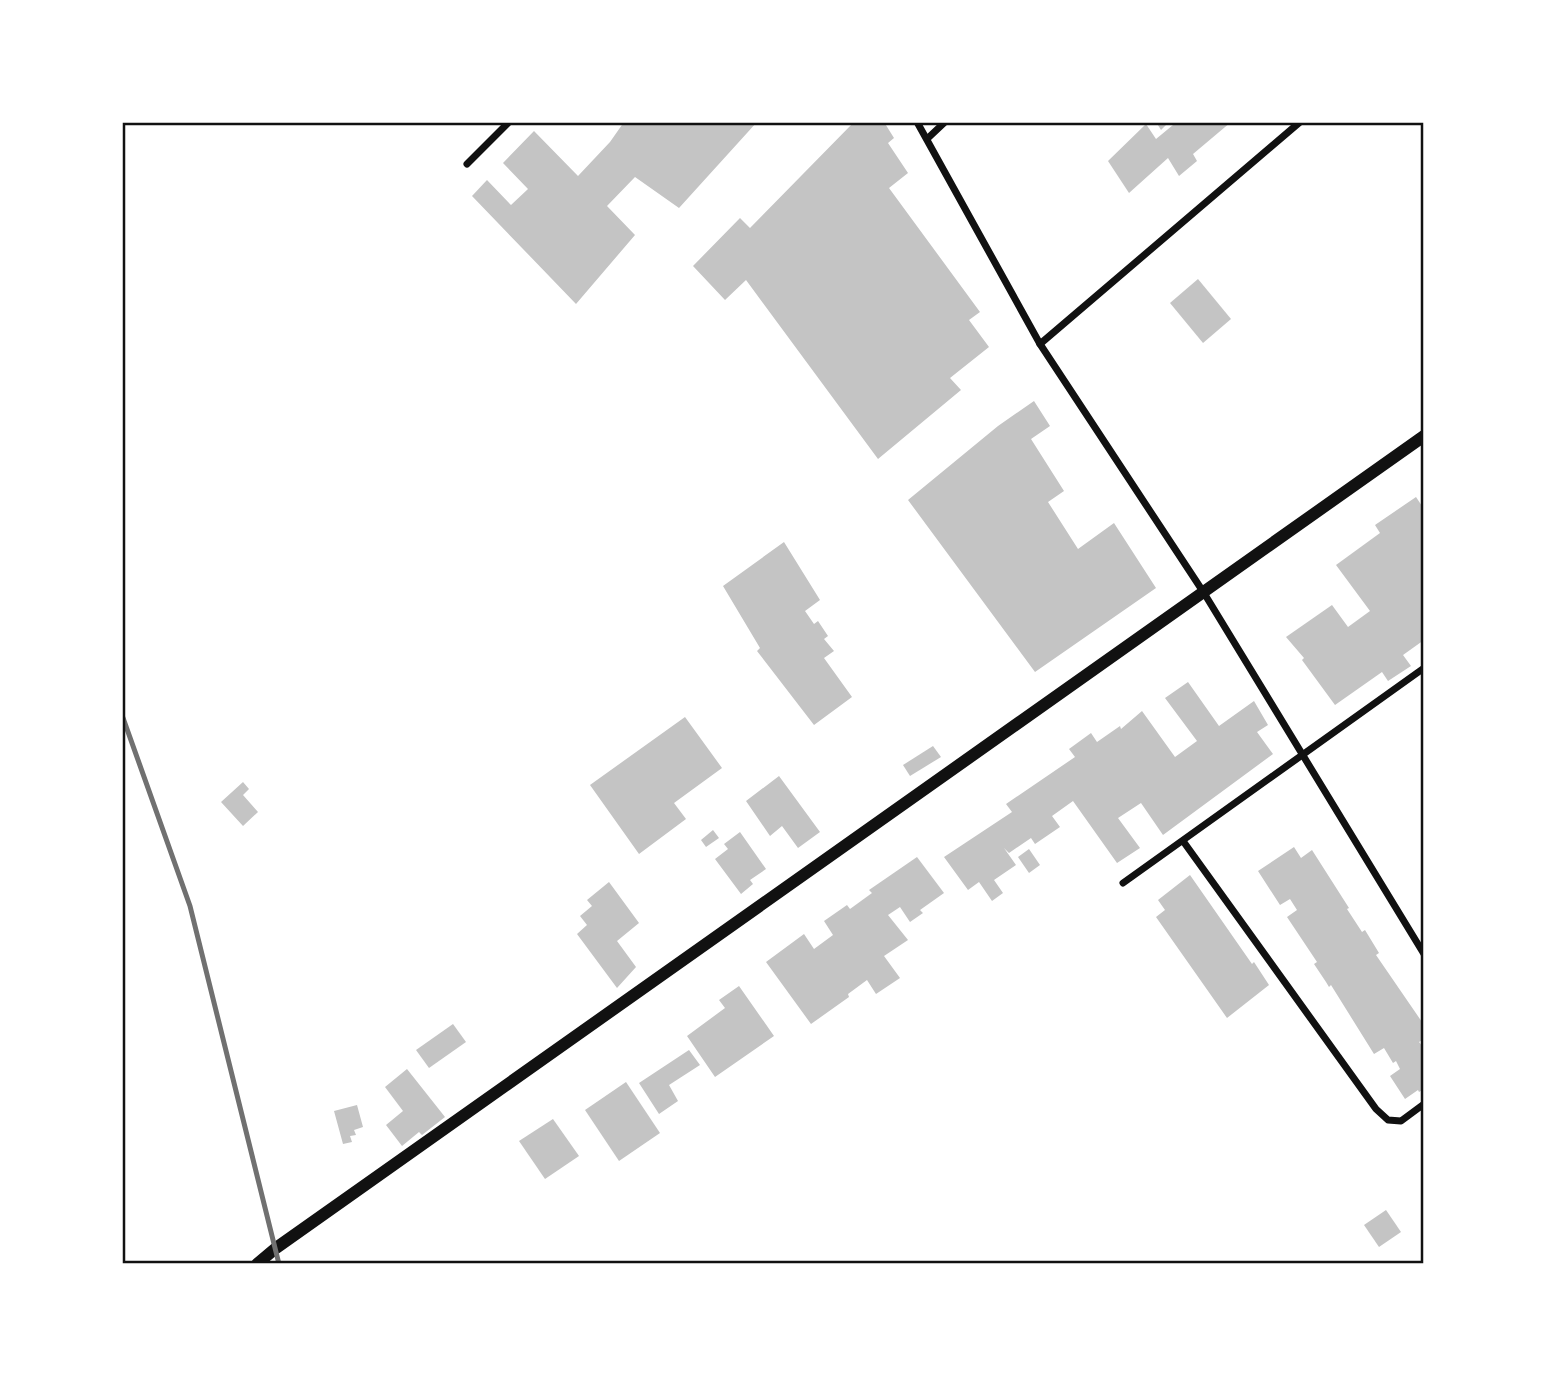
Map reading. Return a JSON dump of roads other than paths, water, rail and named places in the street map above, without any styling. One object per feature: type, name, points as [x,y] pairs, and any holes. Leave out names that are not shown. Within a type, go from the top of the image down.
[{"type":"street","points":[[467,164],[509,122]]},
{"type":"street","points":[[917,122],[1040,344],[1203,593],[1423,954]]},
{"type":"street","points":[[928,138],[944,122]]},
{"type":"street","points":[[1040,344],[1300,122]]},
{"type":"street","points":[[257,1264],[287,1240],[1423,436]]},
{"type":"street","points":[[1123,883],[1423,668]]},
{"type":"street","points":[[1183,841],[1376,1109],[1388,1120],[1401,1121],[1423,1104]]},
{"type":"railway","points":[[122,715],[190,906],[279,1264]]}]
